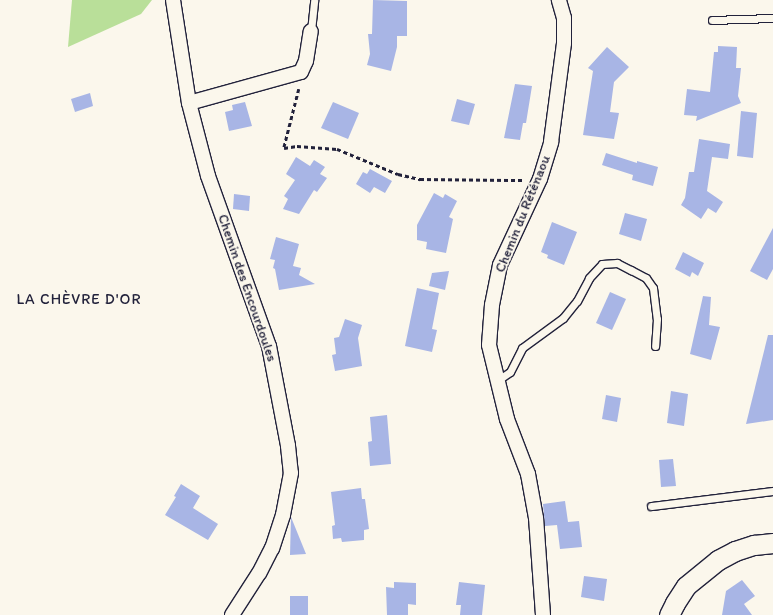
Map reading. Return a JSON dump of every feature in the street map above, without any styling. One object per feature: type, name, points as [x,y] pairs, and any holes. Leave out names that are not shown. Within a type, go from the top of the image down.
[{"type":"main road","points":[[669,615],[686,586],[718,560],[735,551],[754,545],[773,543]]},
{"type":"street","name":"Chemin des Encourdoules","points":[[173,0],[189,103],[208,176],[269,346],[289,453],[291,473],[283,516],[274,542],[258,574],[232,615]]},
{"type":"street","name":"Chemin du Réténaou","points":[[543,615],[536,518],[528,474],[506,419],[489,345],[492,305],[500,265],[540,179],[551,142],[564,43],[564,18],[559,0]]},
{"type":"street","points":[[189,103],[301,72],[306,61],[311,31]]},
{"type":"lane","points":[[311,31],[314,0]]},
{"type":"lane","points":[[712,20],[773,18]]},
{"type":"lane","points":[[498,380],[510,372],[522,348],[563,318],[577,301],[589,278],[602,264],[617,263],[624,266],[646,278],[653,288],[657,319],[655,346]]},
{"type":"lane","points":[[651,506],[773,491]]},
{"type":"path","points":[[301,72],[298,97],[284,148],[297,146],[337,149],[398,174],[420,179],[540,179]]},
{"type":"green space","points":[[72,0],[152,0],[141,14],[68,47]]},
{"type":"building","points":[[373,0],[407,1],[407,36],[397,36],[397,47],[391,71],[367,65],[370,54],[368,34],[372,34]]},
{"type":"building","points":[[718,46],[737,47],[736,68],[741,68],[738,96],[741,103],[696,121],[697,116],[684,115],[687,89],[710,92],[714,52],[718,52]]},
{"type":"building","points":[[607,47],[629,67],[614,82],[610,112],[619,113],[614,139],[583,135],[593,71],[588,68]]},
{"type":"building","points":[[515,84],[532,86],[526,123],[523,123],[520,140],[504,138]]},
{"type":"building","points":[[90,93],[93,106],[75,112],[71,99]]},
{"type":"building","points":[[457,99],[475,104],[469,125],[451,121]]},
{"type":"building","points":[[245,102],[252,126],[229,131],[225,112],[233,110],[232,105]]},
{"type":"building","points":[[333,102],[359,113],[348,139],[321,128]]},
{"type":"building","points":[[741,111],[757,113],[753,158],[737,156]]},
{"type":"building","points":[[699,139],[730,144],[728,159],[712,157],[707,191],[723,202],[716,213],[708,208],[701,219],[681,205],[685,198],[689,172],[694,172]]},
{"type":"building","points":[[606,153],[637,163],[637,161],[658,167],[653,186],[632,180],[633,175],[602,165]]},
{"type":"building","points":[[296,157],[310,166],[314,160],[325,167],[320,174],[327,178],[317,192],[314,190],[299,214],[283,209],[288,199],[284,196],[295,180],[286,174]]},
{"type":"building","points":[[370,169],[392,181],[385,193],[374,187],[370,193],[356,184],[363,172],[367,174]]},
{"type":"building","points":[[434,193],[443,198],[445,194],[457,201],[449,217],[453,219],[446,253],[426,249],[427,242],[417,240],[417,225]]},
{"type":"building","points":[[234,194],[250,196],[249,211],[233,209]]},
{"type":"building","points":[[625,213],[647,219],[641,241],[619,234]]},
{"type":"building","points":[[552,222],[577,232],[564,265],[547,258],[548,255],[541,252]]},
{"type":"building","points":[[773,228],[773,269],[767,280],[750,271]]},
{"type":"building","points":[[276,237],[299,244],[293,266],[301,268],[299,275],[315,284],[279,290],[275,269],[273,268],[275,260],[270,259]]},
{"type":"building","points":[[683,252],[704,263],[698,276],[692,272],[690,277],[675,269]]},
{"type":"building","points":[[449,271],[445,290],[429,286],[432,273]]},
{"type":"building","points":[[417,288],[439,293],[432,329],[437,330],[432,352],[405,346]]},
{"type":"building","points":[[610,292],[626,299],[612,330],[596,323]]},
{"type":"building","points":[[703,296],[711,297],[709,325],[720,327],[711,360],[690,354]]},
{"type":"building","points":[[345,319],[362,325],[358,338],[362,366],[335,371],[332,355],[336,354],[334,338],[339,337]]},
{"type":"building","points":[[768,335],[773,335],[773,420],[746,424]]},
{"type":"building","points":[[671,391],[688,394],[684,426],[667,423]]},
{"type":"building","points":[[606,395],[621,398],[617,422],[602,419]]},
{"type":"building","points":[[387,415],[391,464],[370,466],[368,442],[372,441],[370,417]]},
{"type":"building","points":[[673,459],[676,486],[661,487],[659,460]]},
{"type":"building","points":[[181,484],[200,496],[193,508],[218,524],[208,540],[165,515],[176,497],[174,496]]},
{"type":"building","points":[[361,488],[362,499],[365,499],[369,529],[364,530],[364,540],[342,542],[341,538],[333,539],[332,526],[335,525],[331,492]]},
{"type":"building","points":[[565,501],[568,522],[579,521],[582,547],[560,549],[557,525],[545,526],[543,504]]},
{"type":"building","points":[[291,517],[306,554],[290,555]]},
{"type":"building","points":[[584,576],[607,579],[604,601],[581,597]]},
{"type":"building","points":[[742,580],[755,596],[744,604],[752,615],[722,615],[726,591]]},
{"type":"building","points":[[394,582],[416,583],[416,605],[408,604],[408,615],[387,615],[386,587],[394,588]]},
{"type":"building","points":[[459,582],[485,585],[482,615],[460,615],[461,605],[456,605]]},
{"type":"building","points":[[290,596],[308,596],[308,615],[290,615]]},
{"type":"district","name":"LA CHÈVRE D'OR","points":[[79,300]]}]
